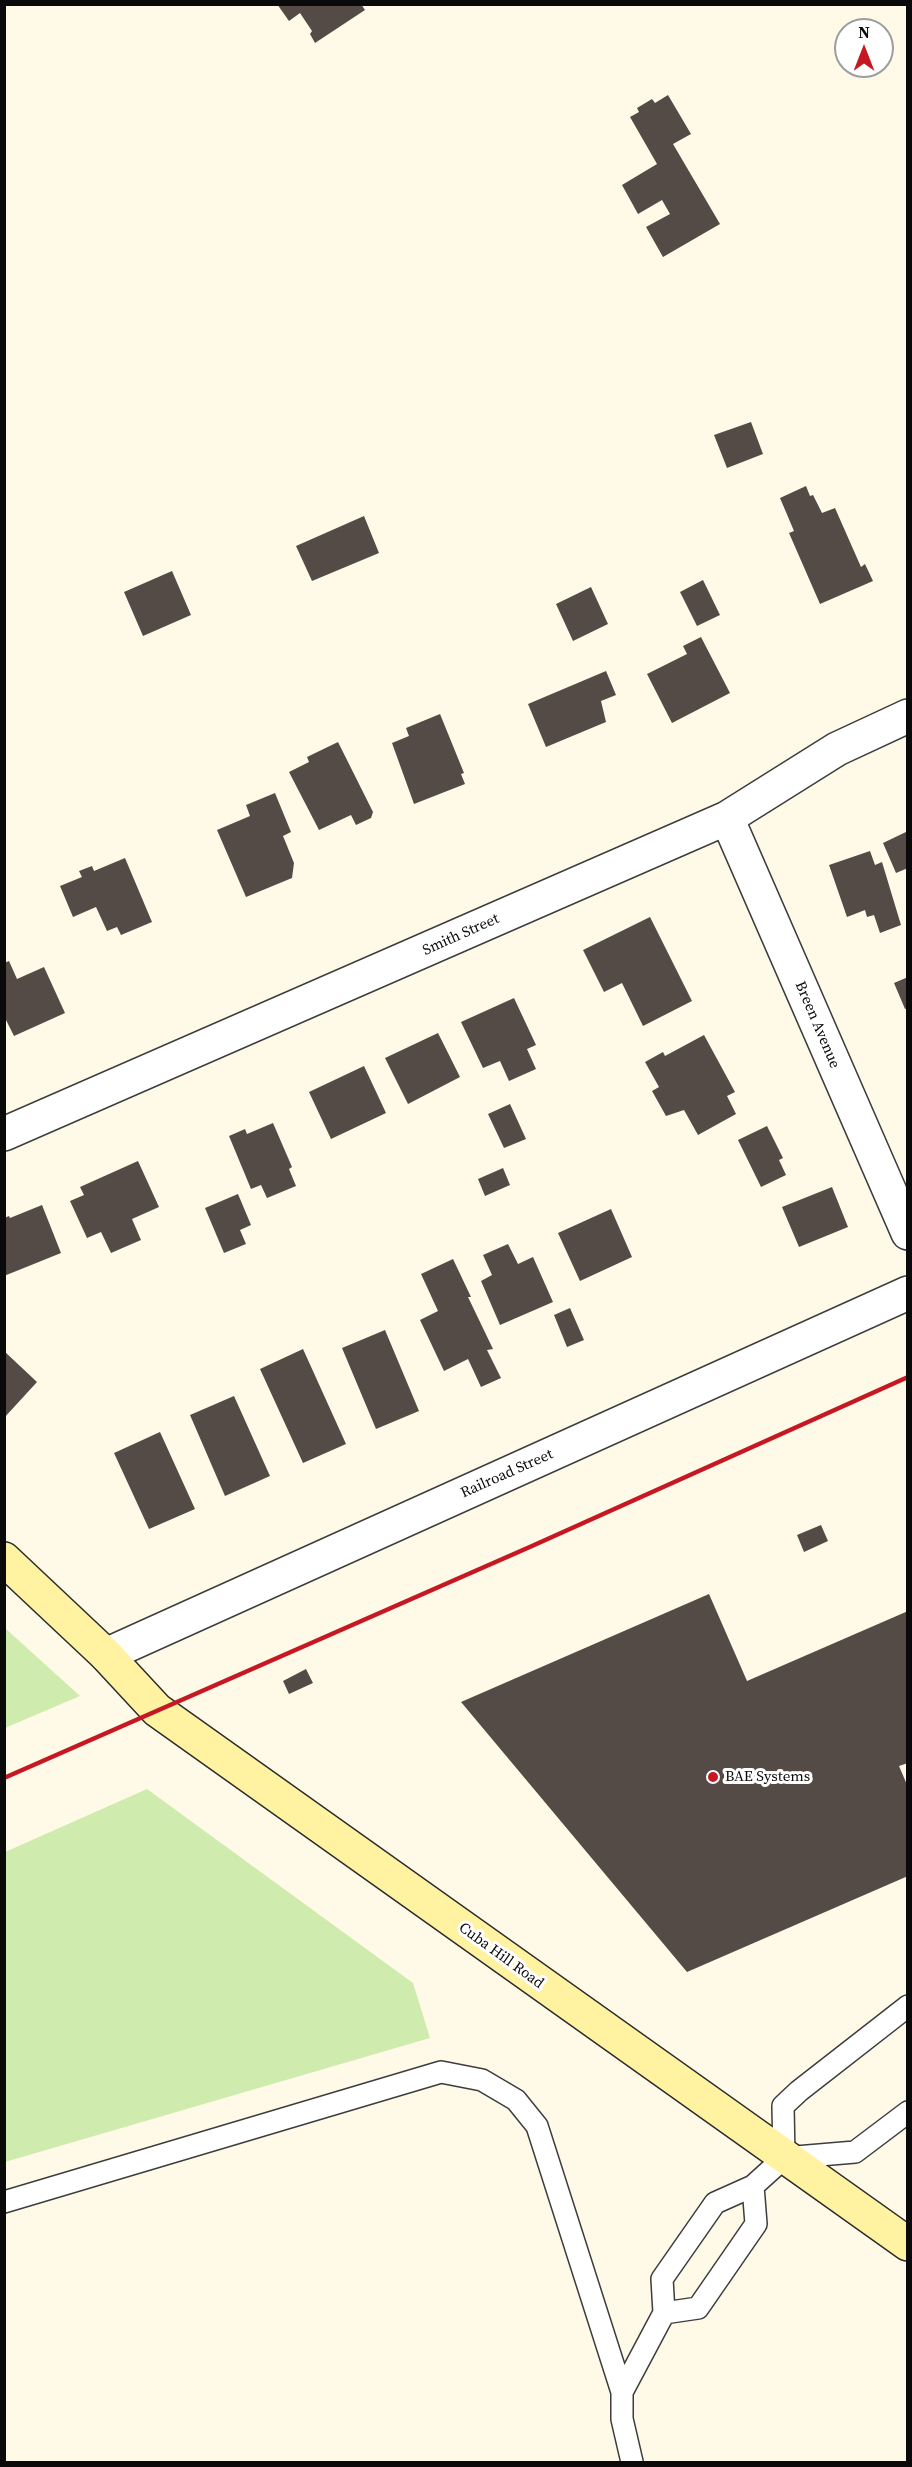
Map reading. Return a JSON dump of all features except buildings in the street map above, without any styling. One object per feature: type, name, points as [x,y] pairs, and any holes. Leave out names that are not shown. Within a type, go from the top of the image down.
[{"type":"main road","name":"Cuba Hill Road","points":[[4,1559],[106,1655],[157,1710],[908,2244]]},
{"type":"street","name":"Smith Street","points":[[4,1134],[728,818],[837,749],[908,716]]},
{"type":"street","name":"Breen Avenue","points":[[728,818],[908,1233]]},
{"type":"street","name":"Railroad Street","points":[[106,1655],[908,1293]]},
{"type":"lane","points":[[784,2157],[783,2106],[798,2091],[908,2006]]},
{"type":"lane","points":[[4,2202],[441,2072],[482,2080],[516,2100],[537,2126],[622,2392],[622,2419],[632,2463]]},
{"type":"lane","points":[[622,2392],[664,2313],[662,2278],[715,2203],[753,2186],[784,2157],[855,2152],[908,2112]]},
{"type":"lane","points":[[664,2313],[698,2308],[756,2224],[753,2186]]},
{"type":"green space","points":[[5,1628],[80,1696],[5,1728]]},
{"type":"green space","points":[[147,1789],[413,1983],[430,2038],[5,2162],[5,1852]]},
{"type":"railway","points":[[4,1778],[532,1546],[908,1377]]},
{"type":"place","name":"BAE Systems","points":[[713,1777]]}]
